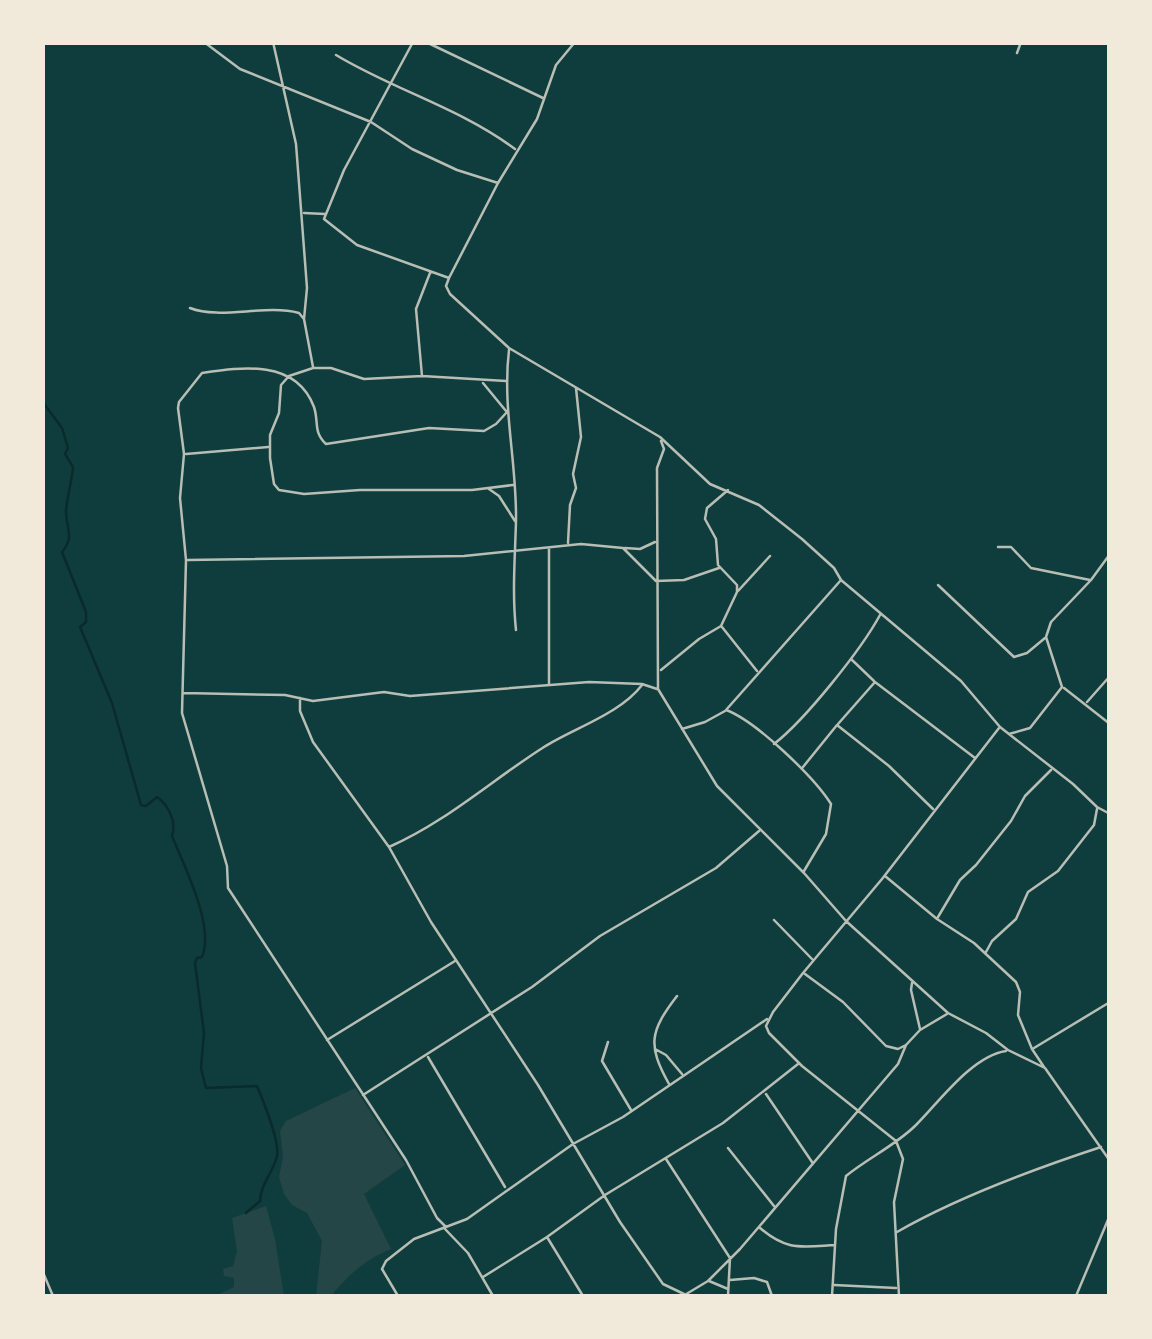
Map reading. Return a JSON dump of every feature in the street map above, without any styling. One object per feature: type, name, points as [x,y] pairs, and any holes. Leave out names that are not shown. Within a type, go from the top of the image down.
[{"type":"street","points":[[204,42],[240,69],[371,122],[412,149],[457,170],[498,183]]},
{"type":"street","points":[[273,42],[296,144],[307,302],[304,318],[313,368]]},
{"type":"street","points":[[413,42],[344,170],[324,219],[356,245],[449,278]]},
{"type":"street","points":[[426,42],[544,99]]},
{"type":"street","points":[[574,42],[556,65],[537,119],[498,183],[449,278],[446,286],[450,294],[510,348],[660,437],[710,484],[759,506],[802,538],[834,568],[841,580],[960,681],[1000,727],[1109,814]]},
{"type":"street","points":[[1017,53],[1021,42]]},
{"type":"street","points":[[336,55],[458,112],[517,150]]},
{"type":"street","points":[[302,213],[324,214]]},
{"type":"street","points":[[422,376],[416,309],[431,272]]},
{"type":"street","points":[[190,308],[201,313],[243,309],[294,311],[304,318]]},
{"type":"street","points":[[510,348],[506,381],[516,522],[512,552],[516,630]]},
{"type":"street","points":[[493,1296],[468,1253],[445,1228],[228,888],[227,866],[184,726],[186,560],[180,498],[184,454],[180,402],[202,374],[254,366],[289,376],[316,410],[316,430],[326,444],[430,428],[484,431],[507,412]]},
{"type":"street","points":[[506,381],[422,376],[364,380],[331,368],[313,368],[289,376],[278,393],[279,414],[270,447],[274,484],[282,490],[304,494],[512,486]]},
{"type":"street","points":[[480,381],[507,412]]},
{"type":"street","points":[[568,544],[581,438],[576,388]]},
{"type":"street","points":[[660,437],[664,449],[657,468],[658,689],[680,728],[717,786],[846,920],[948,1013],[1045,1068]]},
{"type":"street","points":[[184,454],[270,447]]},
{"type":"street","points":[[488,488],[499,496],[516,522]]},
{"type":"street","points":[[728,490],[704,513],[716,540],[719,568],[737,585],[738,592]]},
{"type":"street","points":[[186,560],[307,561],[512,552],[568,544],[640,548],[658,540]]},
{"type":"street","points":[[548,686],[546,572],[550,547]]},
{"type":"street","points":[[998,547],[1011,547],[1030,568],[1091,580]]},
{"type":"street","points":[[623,548],[656,581],[684,580],[719,568]]},
{"type":"street","points":[[938,585],[1014,657],[1027,654],[1046,637],[1051,622],[1110,554]]},
{"type":"street","points":[[660,671],[721,626],[738,592],[770,556]]},
{"type":"street","points":[[680,728],[705,722],[726,710],[841,580]]},
{"type":"street","points":[[773,745],[794,726],[881,614]]},
{"type":"street","points":[[721,626],[758,672]]},
{"type":"street","points":[[1046,637],[1062,687],[1110,724]]},
{"type":"street","points":[[849,658],[975,758]]},
{"type":"street","points":[[1086,703],[1110,676]]},
{"type":"street","points":[[184,694],[313,700],[384,692],[410,696],[590,682],[642,684],[658,689]]},
{"type":"street","points":[[802,768],[875,682]]},
{"type":"street","points":[[389,847],[444,817],[547,745],[618,705],[642,684]]},
{"type":"street","points":[[1009,734],[1030,728],[1062,687]]},
{"type":"street","points":[[300,698],[300,711],[313,742],[389,847],[455,960],[651,1270],[670,1290],[684,1295],[708,1281],[898,1064],[906,1045],[920,1030],[948,1013]]},
{"type":"street","points":[[726,710],[802,768],[831,804],[826,834],[804,873]]},
{"type":"street","points":[[838,725],[889,766],[933,810]]},
{"type":"street","points":[[398,1296],[383,1274],[386,1261],[414,1239],[467,1219],[506,1188],[632,1111],[768,1018],[1000,727]]},
{"type":"street","points":[[937,919],[960,880],[1011,821],[1025,796],[1052,769]]},
{"type":"street","points":[[1097,807],[1097,819]]},
{"type":"street","points":[[985,954],[992,941],[1016,919],[1028,892],[1058,871],[1097,819],[1109,814]]},
{"type":"street","points":[[362,1096],[532,987],[616,926],[716,868],[759,831]]},
{"type":"street","points":[[885,876],[1016,982],[1020,992],[1018,1015],[1032,1049],[1109,1160]]},
{"type":"street","points":[[774,920],[813,960]]},
{"type":"street","points":[[325,1041],[455,960]]},
{"type":"street","points":[[802,973],[842,1002],[886,1046],[898,1049],[906,1045]]},
{"type":"street","points":[[913,979],[911,990],[920,1030]]},
{"type":"street","points":[[669,1084],[654,1048],[653,1033],[676,996]]},
{"type":"street","points":[[1032,1049],[1110,1002]]},
{"type":"street","points":[[768,1018],[769,1033],[799,1063],[896,1140],[904,1158],[894,1202],[900,1296]]},
{"type":"street","points":[[608,1042],[602,1062],[632,1111]]},
{"type":"street","points":[[654,1048],[682,1074]]},
{"type":"street","points":[[832,1296],[834,1244],[846,1176],[916,1126],[954,1082],[998,1052],[1008,1050]]},
{"type":"street","points":[[426,1054],[506,1188]]},
{"type":"street","points":[[481,1278],[765,1093],[799,1063]]},
{"type":"street","points":[[765,1093],[813,1163]]},
{"type":"street","points":[[896,1233],[924,1216],[1043,1166],[1101,1147]]},
{"type":"street","points":[[728,1148],[775,1207]]},
{"type":"street","points":[[665,1157],[730,1258],[728,1296]]},
{"type":"street","points":[[1076,1296],[1110,1215]]},
{"type":"street","points":[[759,1226],[776,1242],[791,1248],[834,1244]]},
{"type":"street","points":[[547,1238],[583,1296]]},
{"type":"street","points":[[42,1270],[53,1296]]},
{"type":"street","points":[[729,1280],[754,1278],[767,1282],[772,1296]]},
{"type":"street","points":[[708,1281],[728,1289]]},
{"type":"street","points":[[833,1285],[897,1288]]},
{"type":"shaded area","points":[[355,1088],[405,1165],[364,1194],[391,1249],[358,1268],[331,1296],[316,1296],[322,1241],[307,1213],[292,1205],[284,1194],[279,1177],[283,1157],[280,1131],[286,1121]]},
{"type":"shaded area","points":[[266,1206],[284,1296],[215,1296],[234,1287],[234,1278],[224,1276],[223,1269],[233,1266],[237,1251],[232,1218]]},
{"type":"waterway","points":[[42,401],[62,428],[68,448],[65,454],[73,467],[66,511],[69,537],[62,552],[86,612],[86,622],[80,627],[112,703],[141,805],[146,806],[157,797],[168,809],[172,836],[201,913],[205,944],[202,957],[195,963],[204,1033],[201,1068],[206,1088],[257,1086],[274,1131],[275,1162],[260,1201],[246,1213]]}]
